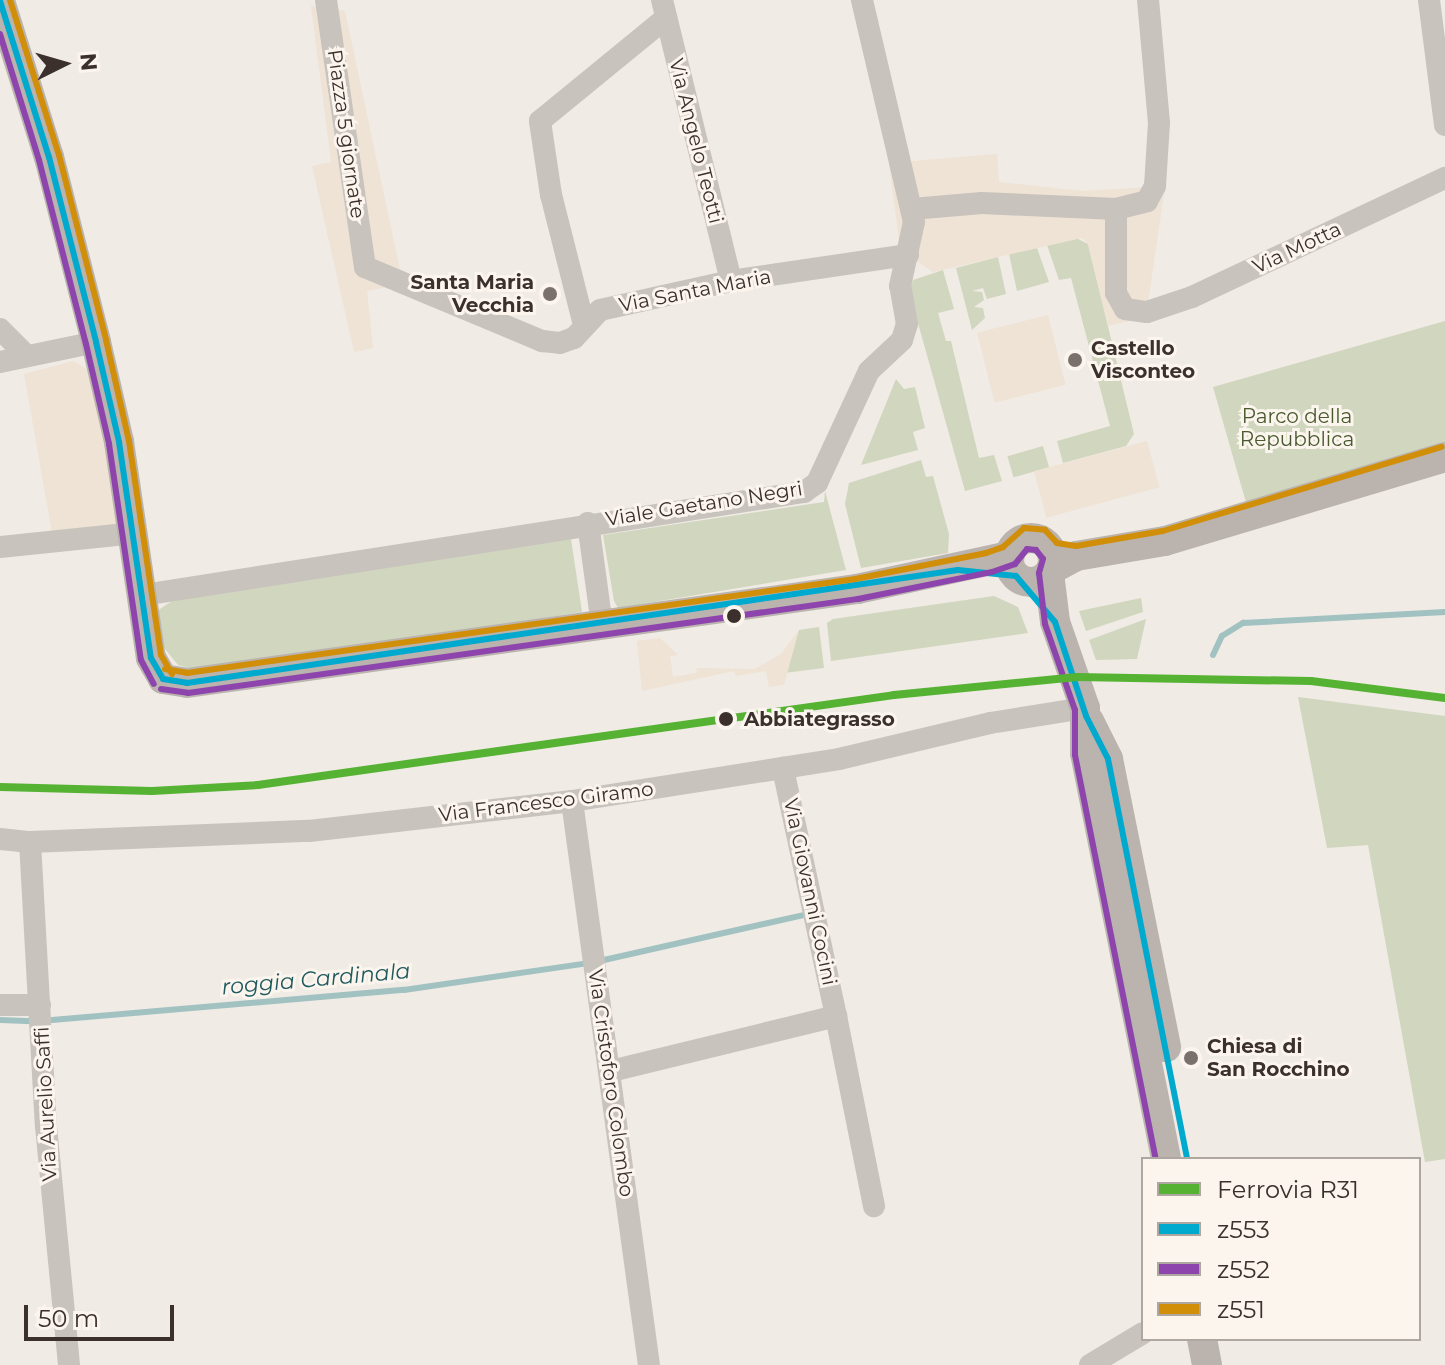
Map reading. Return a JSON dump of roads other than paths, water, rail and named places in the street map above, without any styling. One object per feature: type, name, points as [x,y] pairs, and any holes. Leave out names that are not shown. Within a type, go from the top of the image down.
[{"type":"street","name":"Piazza 5 giornate","points":[[326,0],[365,267]]},
{"type":"street","name":"Viale Gaetano Negri","points":[[143,595],[588,523],[804,492],[817,483],[869,371],[902,340],[907,324],[905,262],[915,232],[912,209],[862,0]]},
{"type":"street","points":[[912,209],[982,203],[1116,209],[1147,201],[1155,186],[1159,123],[1148,0]]},
{"type":"street","points":[[1429,0],[1445,125]]},
{"type":"street","points":[[0,1],[49,157],[96,342],[135,533],[151,658],[163,679],[187,683],[602,625],[958,570],[1040,566],[1165,541],[1445,457]]},
{"type":"street","points":[[584,325],[549,182],[540,121],[664,9]]},
{"type":"street","name":"Via Angelo Teotti","points":[[664,9],[731,281]]},
{"type":"street","name":"Via Motta","points":[[1116,209],[1116,293],[1125,309],[1147,312],[1192,297],[1445,178]]},
{"type":"street","name":"Via Santa Maria","points":[[365,267],[542,341],[574,338],[600,310],[731,281],[905,262]]},
{"type":"street","points":[[0,329],[26,355]]},
{"type":"street","points":[[0,362],[96,342]]},
{"type":"street","name":"Viale Gaetano Negri","points":[[588,523],[602,625]]},
{"type":"street","points":[[0,547],[135,533]]},
{"type":"street","points":[[1040,566],[1055,622],[1086,712],[1108,759],[1187,1157]]},
{"type":"street","points":[[1086,712],[1085,753],[1166,1157]]},
{"type":"street","name":"Via Francesco Giramo","points":[[0,839],[30,842],[309,831],[572,801],[783,768],[1086,712]]},
{"type":"street","name":"Via Giovanni Cocini","points":[[783,768],[874,1206]]},
{"type":"street","name":"Via Cristoforo Colombo","points":[[572,801],[649,1365]]},
{"type":"street","name":"Via Aurelio Saffi","points":[[30,842],[47,1141],[69,1365]]},
{"type":"street","points":[[0,1005],[40,1005]]},
{"type":"street","points":[[611,1071],[836,1016]]},
{"type":"street","points":[[1090,1365],[1141,1334]]},
{"type":"street","points":[[1202,1341],[1207,1365]]},
{"type":"street","points":[[1223,1341],[1228,1365]]},
{"type":"waterway","name":"roggia Cardinala","points":[[1213,655],[1222,636],[1243,623],[1445,612]]},
{"type":"waterway","name":"roggia Cardinala","points":[[604,960],[808,914]]},
{"type":"waterway","name":"roggia Cardinala","points":[[52,1020],[404,990],[583,964]]},
{"type":"waterway","name":"roggia Cardinala","points":[[0,1020],[33,1021]]},
{"type":"rail line","name":"R31","points":[[0,787],[152,791],[258,785],[894,695],[1077,677],[1311,681],[1445,698]]},
{"type":"place","name":"Santa Maria Vecchia","points":[[550,294]]},
{"type":"place","name":"Castello Visconteo","points":[[1075,360]]},
{"type":"place","name":"Abbiategrasso","points":[[726,719]]},
{"type":"place","name":"Chiesa di San Rocchino","points":[[1191,1058]]},
{"type":"park label","name":"Parco della Repubblica","points":[[1297,428]]}]
